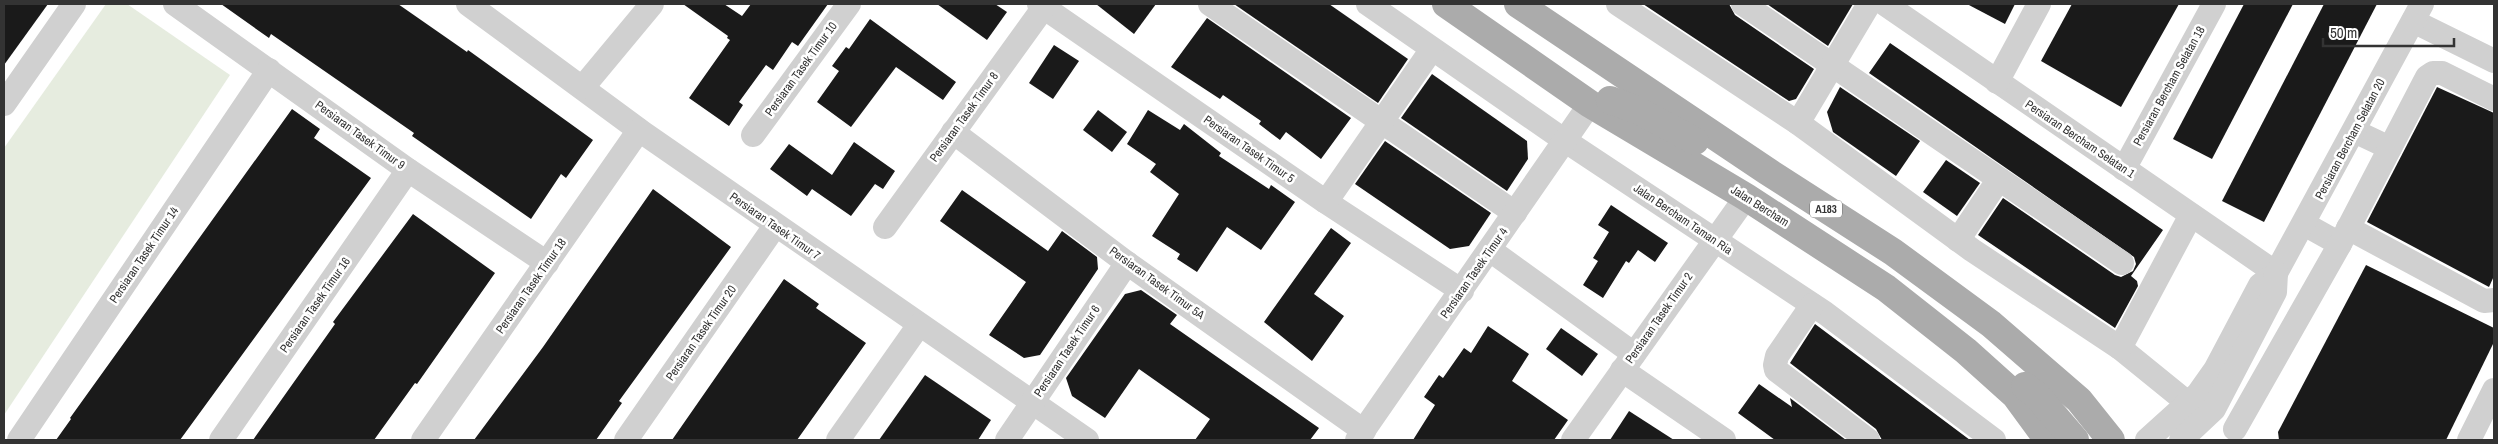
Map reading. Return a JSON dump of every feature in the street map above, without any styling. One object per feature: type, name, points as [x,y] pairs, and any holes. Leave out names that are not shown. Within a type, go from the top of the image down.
[{"type":"main road","name":"Jalan Bercham","points":[[1446,4],[1590,104],[1746,196],[1886,288],[1966,350],[2015,395],[2048,440]]},
{"type":"main road","name":"A183","points":[[1518,4],[1767,171],[1893,252],[1991,324],[2079,400],[2111,440]]},
{"type":"main road","points":[[1590,104],[1603,100],[1620,102],[1736,165],[1767,171]]},
{"type":"main road","points":[[1966,350],[1999,364],[2038,397],[2075,440]]},
{"type":"street","points":[[4,104],[74,4]]},
{"type":"street","name":"Persiaran Tasek Timur 9","points":[[174,4],[408,170],[547,263]]},
{"type":"street","name":"Persiaran Tasek Timur 7","points":[[468,4],[639,130],[775,226],[1087,440]]},
{"type":"street","points":[[583,87],[652,4]]},
{"type":"street","name":"Persiaran Tasek Timur 10","points":[[753,135],[849,4]]},
{"type":"street","points":[[1210,4],[1381,123],[1515,213]]},
{"type":"street","name":"Jalan Bercham Taman Ria","points":[[1368,4],[1564,140],[1812,304],[1994,440]]},
{"type":"street","points":[[1743,4],[2122,263]]},
{"type":"street","points":[[1798,123],[1868,4]]},
{"type":"street","name":"Persiaran Bercham Selatan 1","points":[[1885,4],[2276,273]]},
{"type":"street","points":[[1996,82],[2039,4]]},
{"type":"street","name":"Persiaran Bercham Selatan 18","points":[[2124,169],[2214,4]]},
{"type":"street","name":"Persiaran Tasek Timur 8","points":[[885,227],[1042,5]]},
{"type":"street","name":"Persiaran Tasek Timur 5","points":[[1042,5],[1326,202],[1462,290]]},
{"type":"street","points":[[1625,6],[1798,123],[1958,240],[2200,402],[2238,435],[2427,77],[2433,73],[2442,73],[2494,99]]},
{"type":"street","points":[[2418,12],[2494,61]]},
{"type":"street","name":"Persiaran Bercham Selatan 20","points":[[2276,273],[2418,12]]},
{"type":"street","points":[[1326,202],[1432,49]]},
{"type":"street","name":"Persiaran Tasek Timur 14","points":[[19,440],[269,70]]},
{"type":"street","name":"Persiaran Tasek Timur 4","points":[[1361,435],[1590,104]]},
{"type":"street","name":"Persiaran Tasek Timur 18","points":[[423,440],[639,130]]},
{"type":"street","points":[[2354,131],[2390,148]]},
{"type":"street","name":"Persiaran Tasek Timur 5A","points":[[953,132],[1361,435]]},
{"type":"street","name":"Persiaran Tasek Timur 16","points":[[221,440],[408,170]]},
{"type":"street","points":[[1958,240],[1999,179]]},
{"type":"street","name":"Persiaran Tasek Timur 2","points":[[1573,440],[1746,196]]},
{"type":"street","points":[[2120,348],[2191,215]]},
{"type":"street","points":[[2304,224],[2344,236],[2484,301],[2494,300]]},
{"type":"street","name":"Persiaran Tasek Timur 20","points":[[626,440],[775,226]]},
{"type":"street","points":[[1490,250],[1724,440]]},
{"type":"street","name":"Persiaran Tasek Timur 6","points":[[1007,440],[1127,263]]},
{"type":"street","points":[[2181,440],[2200,402],[2275,292],[2276,273]]},
{"type":"street","points":[[1812,304],[1777,356],[1774,365],[1776,370],[1868,440]]},
{"type":"street","points":[[838,440],[919,325]]},
{"type":"street","points":[[2469,440],[2494,390]]},
{"type":"street","points":[[2147,440],[2200,402]]},
{"type":"shaded area","points":[[106,4],[127,4],[230,75],[4,415],[4,148]]},
{"type":"building","points":[[4,4],[48,4],[4,65]]},
{"type":"building","points":[[221,4],[398,4],[467,52],[468,50],[593,140],[566,178],[561,174],[531,219],[412,136],[414,133],[271,34],[269,38]]},
{"type":"building","points":[[683,4],[724,4],[742,16],[751,4],[828,4],[798,46],[792,42],[773,70],[766,65],[739,102],[743,105],[729,126],[689,98],[730,40],[727,38],[728,36]]},
{"type":"building","points":[[937,4],[995,4],[1007,12],[987,40]]},
{"type":"building","points":[[1096,4],[1156,4],[1134,34]]},
{"type":"building","points":[[1234,4],[1329,4],[1408,59],[1378,103]]},
{"type":"building","points":[[1643,4],[1729,4],[1735,15],[1814,69],[1796,99],[1789,101]]},
{"type":"building","points":[[1767,4],[1853,4],[1828,46]]},
{"type":"building","points":[[1967,4],[2015,4],[2005,24]]},
{"type":"building","points":[[2072,4],[2179,4],[2121,107],[2041,61]]},
{"type":"building","points":[[2244,4],[2293,4],[2212,159],[2173,139]]},
{"type":"building","points":[[2324,4],[2377,4],[2264,222],[2222,201]]},
{"type":"building","points":[[1207,18],[1351,118],[1321,159],[1286,132],[1280,140],[1259,124],[1261,121],[1223,95],[1220,99],[1171,67]]},
{"type":"building","points":[[870,19],[956,82],[943,100],[896,67],[851,127],[817,102],[839,71],[832,66],[846,47],[849,49]]},
{"type":"building","points":[[1890,43],[2163,230],[2131,276],[2137,281],[2138,286],[2115,328],[1978,235],[2003,198],[2115,275],[2121,277],[2133,271],[2136,264],[2134,257],[1869,73]]},
{"type":"building","points":[[1054,45],[1079,61],[1053,99],[1029,83]]},
{"type":"building","points":[[1432,74],[1527,141],[1528,159],[1507,191],[1401,118]]},
{"type":"building","points":[[1840,87],[1920,141],[1896,176],[1833,132],[1827,112]]},
{"type":"building","points":[[2437,87],[2494,113],[2494,276],[2489,287],[2367,222]]},
{"type":"building","points":[[292,109],[320,129],[314,138],[371,178],[180,440],[56,440],[70,418]]},
{"type":"building","points":[[1098,110],[1127,132],[1112,152],[1083,130]]},
{"type":"building","points":[[1148,110],[1180,130],[1184,124],[1221,153],[1219,156],[1269,189],[1271,185],[1295,202],[1261,250],[1227,227],[1197,272],[1177,259],[1180,254],[1152,236],[1179,194],[1150,172],[1156,164],[1127,144]]},
{"type":"building","points":[[1385,141],[1491,213],[1469,246],[1450,249],[1355,184]]},
{"type":"building","points":[[854,142],[895,171],[883,189],[875,184],[851,216],[812,189],[807,196],[770,169],[789,144],[832,175]]},
{"type":"building","points":[[1946,160],[1980,183],[1957,216],[1923,192]]},
{"type":"building","points":[[653,189],[731,247],[619,401],[622,403],[596,440],[474,440],[543,347]]},
{"type":"building","points":[[962,190],[1048,251],[1062,231],[1097,257],[1098,269],[1040,355],[1024,358],[989,335],[1026,282],[940,221]]},
{"type":"building","points":[[1611,205],[1668,243],[1655,262],[1638,250],[1629,263],[1626,261],[1603,298],[1583,285],[1598,261],[1593,258],[1609,232],[1598,225]]},
{"type":"building","points":[[413,214],[495,273],[417,384],[415,383],[374,440],[253,440],[335,324],[333,322]]},
{"type":"building","points":[[1331,228],[1351,243],[1314,294],[1344,316],[1312,361],[1264,322]]},
{"type":"building","points":[[2366,265],[2494,328],[2494,342],[2446,440],[2279,440],[2278,432]]},
{"type":"building","points":[[784,279],[819,304],[816,308],[866,343],[797,440],[672,440]]},
{"type":"building","points":[[1141,290],[1177,315],[1170,324],[1319,428],[1310,440],[1195,440],[1210,419],[1139,369],[1105,418],[1072,396],[1066,378],[1125,294]]},
{"type":"building","points":[[1815,324],[1970,440],[1882,440],[1876,429],[1790,363]]},
{"type":"building","points":[[1488,326],[1529,354],[1512,381],[1568,420],[1554,440],[1413,440],[1435,405],[1424,397],[1439,375],[1443,378],[1464,348],[1471,353]]},
{"type":"building","points":[[1561,328],[1598,354],[1582,376],[1546,349]]},
{"type":"building","points":[[925,375],[991,420],[978,440],[879,440]]},
{"type":"building","points":[[1759,384],[1792,407],[1790,398],[1846,440],[1775,440],[1738,413]]},
{"type":"building","points":[[1629,411],[1674,440],[1610,440]]}]
